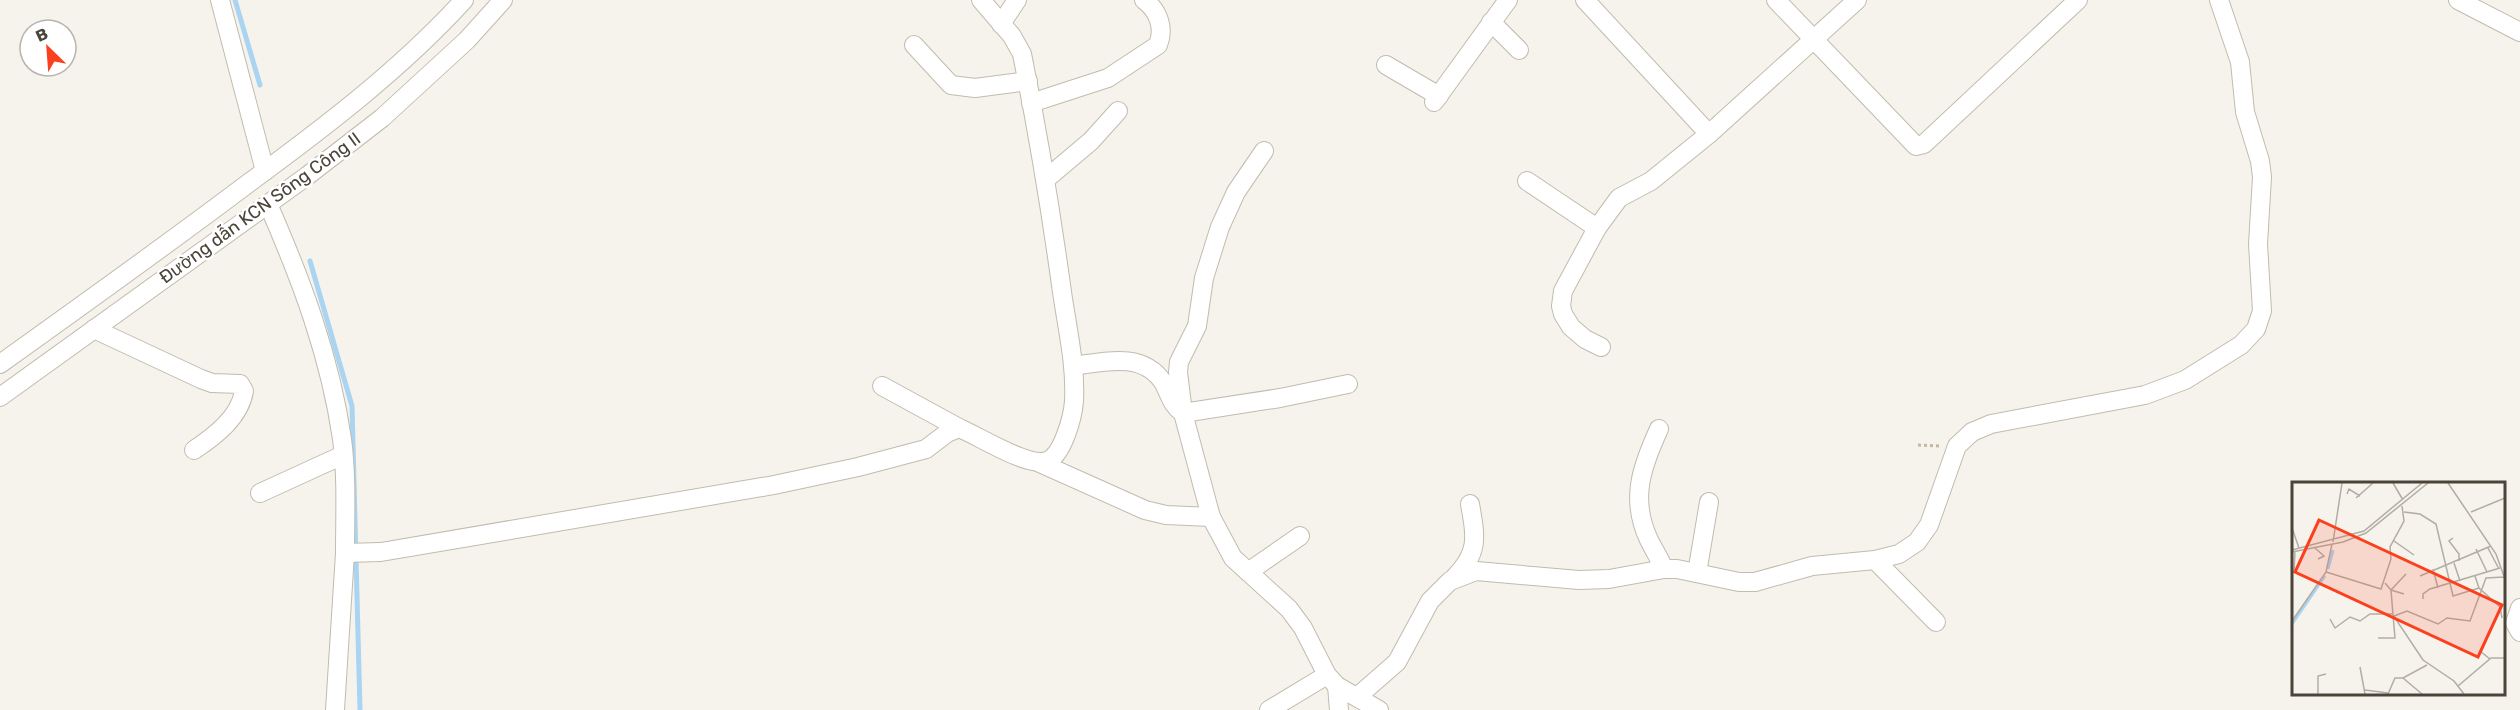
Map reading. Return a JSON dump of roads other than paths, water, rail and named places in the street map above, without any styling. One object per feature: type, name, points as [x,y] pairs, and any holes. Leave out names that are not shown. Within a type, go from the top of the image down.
[{"type":"street","points":[[220,0],[265,171]]},
{"type":"street","name":"Đường dẫn KCN Sông Công II","points":[[0,364],[265,171],[365,93],[443,23],[464,0]]},
{"type":"street","name":"Đường dẫn KCN Sông Công II","points":[[0,397],[268,204],[382,118],[467,40],[503,0]]},
{"type":"street","points":[[981,0],[1022,54],[1046,179],[1072,366],[1074,399],[1072,419],[1059,450],[1050,460],[1040,463]]},
{"type":"street","points":[[1001,24],[1017,0]]},
{"type":"street","points":[[1031,103],[1108,78],[1158,45],[1161,32],[1158,17],[1154,6],[1144,0]]},
{"type":"street","points":[[1386,65],[1436,99],[1508,0]]},
{"type":"street","points":[[1585,0],[1709,134]]},
{"type":"street","points":[[1776,0],[1916,146],[1920,146],[2078,0]]},
{"type":"street","points":[[1601,347],[1585,339],[1571,327],[1563,315],[1561,306],[1563,291],[1597,228],[1619,198],[1651,182],[1709,134],[1857,0]]},
{"type":"street","points":[[1450,581],[1476,571],[1579,580],[1609,579],[1664,569],[1739,582],[1755,582],[1812,566],[1875,560],[1899,554],[1917,542],[1929,525],[1957,446],[1972,432],[1991,424],[2145,395],[2185,380],[2241,345],[2256,329],[2262,312],[2258,244],[2261,169],[2245,112],[2240,62],[2218,0]]},
{"type":"street","points":[[2458,0],[2520,32]]},
{"type":"street","points":[[1491,22],[1519,50]]},
{"type":"street","points":[[914,45],[951,86],[975,88],[1028,81]]},
{"type":"street","points":[[1046,179],[1091,141],[1119,111]]},
{"type":"street","points":[[1264,152],[1236,192],[1220,227],[1203,278],[1197,326],[1179,362],[1183,413],[1211,518],[1233,558],[1289,609],[1303,628],[1332,681],[1339,710]]},
{"type":"street","points":[[1527,181],[1597,228]]},
{"type":"street","points":[[268,204],[301,280],[315,322],[336,407],[343,455],[348,553],[335,710]]},
{"type":"street","points":[[94,329],[201,380],[212,383],[240,384],[244,391],[238,409],[212,438],[194,450]]},
{"type":"street","points":[[1072,366],[1122,360],[1141,364],[1163,382],[1176,408],[1183,413],[1280,398],[1348,384]]},
{"type":"street","points":[[882,386],[959,428],[1144,510],[1166,515],[1211,518]]},
{"type":"street","points":[[348,553],[381,552],[751,489],[858,468],[926,449],[947,433],[959,428]]},
{"type":"street","points":[[1659,429],[1640,479],[1638,505],[1650,540],[1664,569]]},
{"type":"street","points":[[260,493],[343,455]]},
{"type":"street","points":[[1697,573],[1709,502]]},
{"type":"street","points":[[1357,697],[1397,662],[1431,601],[1471,558],[1474,526],[1470,504]]},
{"type":"street","points":[[1248,572],[1300,536]]},
{"type":"street","points":[[1875,560],[1936,622]]},
{"type":"street","points":[[2520,608],[2515,623],[2520,632]]},
{"type":"street","points":[[1332,681],[1379,710]]},
{"type":"street","points":[[1269,710],[1332,681]]},
{"type":"waterway","points":[[235,0],[260,85]]},
{"type":"waterway","points":[[310,261],[352,406],[360,710]]}]
